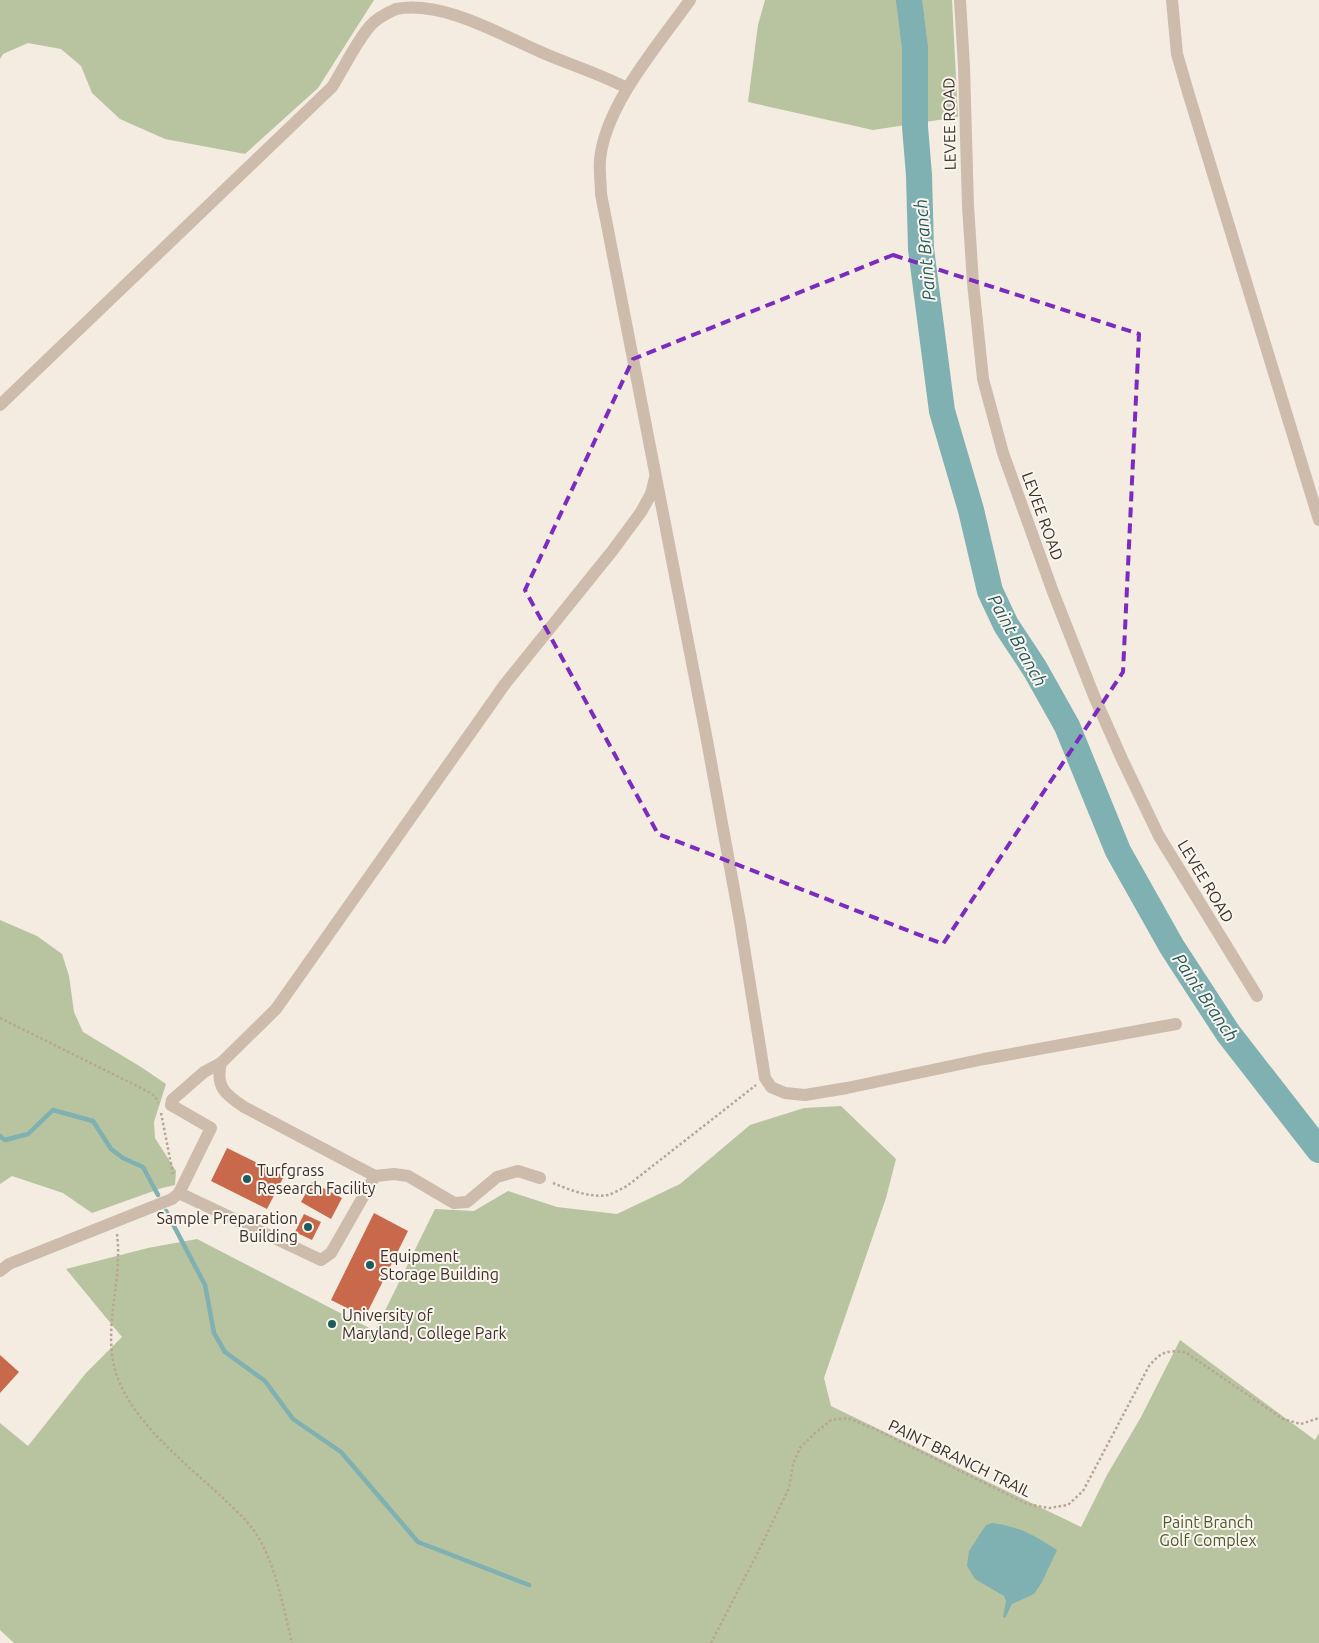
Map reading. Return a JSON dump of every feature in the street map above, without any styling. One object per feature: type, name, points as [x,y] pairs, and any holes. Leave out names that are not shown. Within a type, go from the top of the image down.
[{"type":"lane","points":[[690,0],[627,88],[610,122],[600,159],[601,194],[706,735],[740,922],[765,1078],[771,1087],[785,1094],[805,1095],[984,1059],[1176,1024]]},
{"type":"lane","name":"LEVEE ROAD","points":[[960,0],[968,206],[974,293],[984,379],[1003,453],[1076,652],[1125,766],[1160,836],[1257,996]]},
{"type":"lane","points":[[1172,0],[1177,54],[1319,520]]},
{"type":"lane","points":[[0,404],[332,87],[371,24],[394,10],[408,4],[439,5],[456,10],[543,53],[603,76],[627,88]]},
{"type":"lane","points":[[0,1271],[9,1264],[172,1199],[180,1194],[211,1128],[171,1105],[172,1100],[204,1072],[221,1063],[276,1009],[505,684],[613,550],[651,494],[656,476]]},
{"type":"lane","points":[[221,1063],[219,1072],[220,1084],[228,1096],[244,1107],[375,1176],[394,1174],[408,1176],[454,1202],[467,1202],[496,1177],[518,1171],[540,1178]]},
{"type":"lane","points":[[180,1194],[321,1260],[331,1253],[375,1176]]},
{"type":"path","points":[[0,1018],[147,1091],[156,1096],[159,1104]]},
{"type":"path","points":[[540,1178],[572,1191],[590,1195],[609,1195],[627,1186],[765,1078]]},
{"type":"path","points":[[161,1113],[176,1189],[180,1194]]},
{"type":"path","points":[[115,1222],[118,1240],[110,1326],[110,1347],[116,1373],[124,1395],[138,1417],[255,1531],[269,1558],[292,1643]]},
{"type":"path","name":"PAINT BRANCH TRAIL","points":[[711,1643],[789,1488],[793,1464],[800,1448],[831,1420],[848,1418],[879,1431],[1027,1504],[1049,1508],[1068,1505],[1083,1491],[1149,1366],[1159,1354],[1172,1351],[1185,1352],[1283,1419],[1301,1424],[1319,1418]]},
{"type":"highlighted area","points":[[893,255],[1139,334],[1123,672],[943,944],[658,834],[525,590],[633,359]]},
{"type":"green space","points":[[0,0],[374,0],[318,88],[245,154],[165,139],[120,119],[92,93],[81,66],[61,49],[28,43],[3,54],[0,59]]},
{"type":"green space","points":[[765,0],[952,0],[958,117],[873,130],[748,102],[758,25]]},
{"type":"green space","points":[[0,920],[37,936],[62,954],[69,976],[74,1012],[83,1032],[166,1084],[154,1122],[155,1138],[176,1171],[175,1185],[92,1213],[63,1193],[12,1176],[0,1184]]},
{"type":"green space","name":"Paint Branch Golf Complex","points":[[841,1106],[896,1159],[886,1198],[824,1378],[831,1406],[1081,1527],[1107,1475],[1141,1417],[1180,1340],[1315,1440],[1319,1433],[1319,1643],[14,1643],[0,1630],[0,1423],[28,1446],[86,1373],[122,1337],[66,1269],[148,1248],[197,1239],[375,1331],[435,1209],[474,1211],[508,1191],[557,1207],[617,1214],[680,1184],[750,1125],[804,1108]]},
{"type":"water","points":[[992,1523],[1026,1532],[1057,1550],[1042,1582],[1034,1594],[1012,1604],[1005,1618],[1003,1617],[1006,1601],[1004,1596],[975,1579],[967,1566],[969,1551],[986,1525]]},
{"type":"building","name":"Turfgrass Research Facility","points":[[227,1148],[284,1176],[267,1209],[211,1181]]},
{"type":"building","points":[[312,1182],[342,1198],[331,1219],[301,1202]]},
{"type":"building","name":"Equipment Storage Building","points":[[374,1213],[408,1231],[365,1317],[331,1300]]},
{"type":"building","name":"Sample Preparation Building","points":[[304,1214],[321,1222],[312,1240],[295,1232]]},
{"type":"building","points":[[0,1355],[19,1372],[0,1393]]},
{"type":"waterway","name":"Paint Branch","points":[[909,0],[915,48],[915,127],[919,175],[921,249],[942,411],[971,510],[990,591],[1006,625],[1035,669],[1067,726],[1118,851],[1172,947],[1228,1033],[1319,1150]]},
{"type":"waterway","points":[[0,1136],[5,1140],[28,1134],[53,1110],[93,1121],[111,1149],[123,1158],[143,1167],[158,1195]]},
{"type":"waterway","points":[[166,1211],[205,1285],[214,1333],[225,1352],[265,1381],[293,1419],[341,1452],[418,1542],[529,1585]]},
{"type":"place","name":"Turfgrass Research Facility","points":[[247,1179]]},
{"type":"place","name":"Sample Preparation Building","points":[[308,1227]]},
{"type":"place","name":"Equipment Storage Building","points":[[370,1265]]},
{"type":"place","name":"University of Maryland, College Park","points":[[332,1324]]}]
